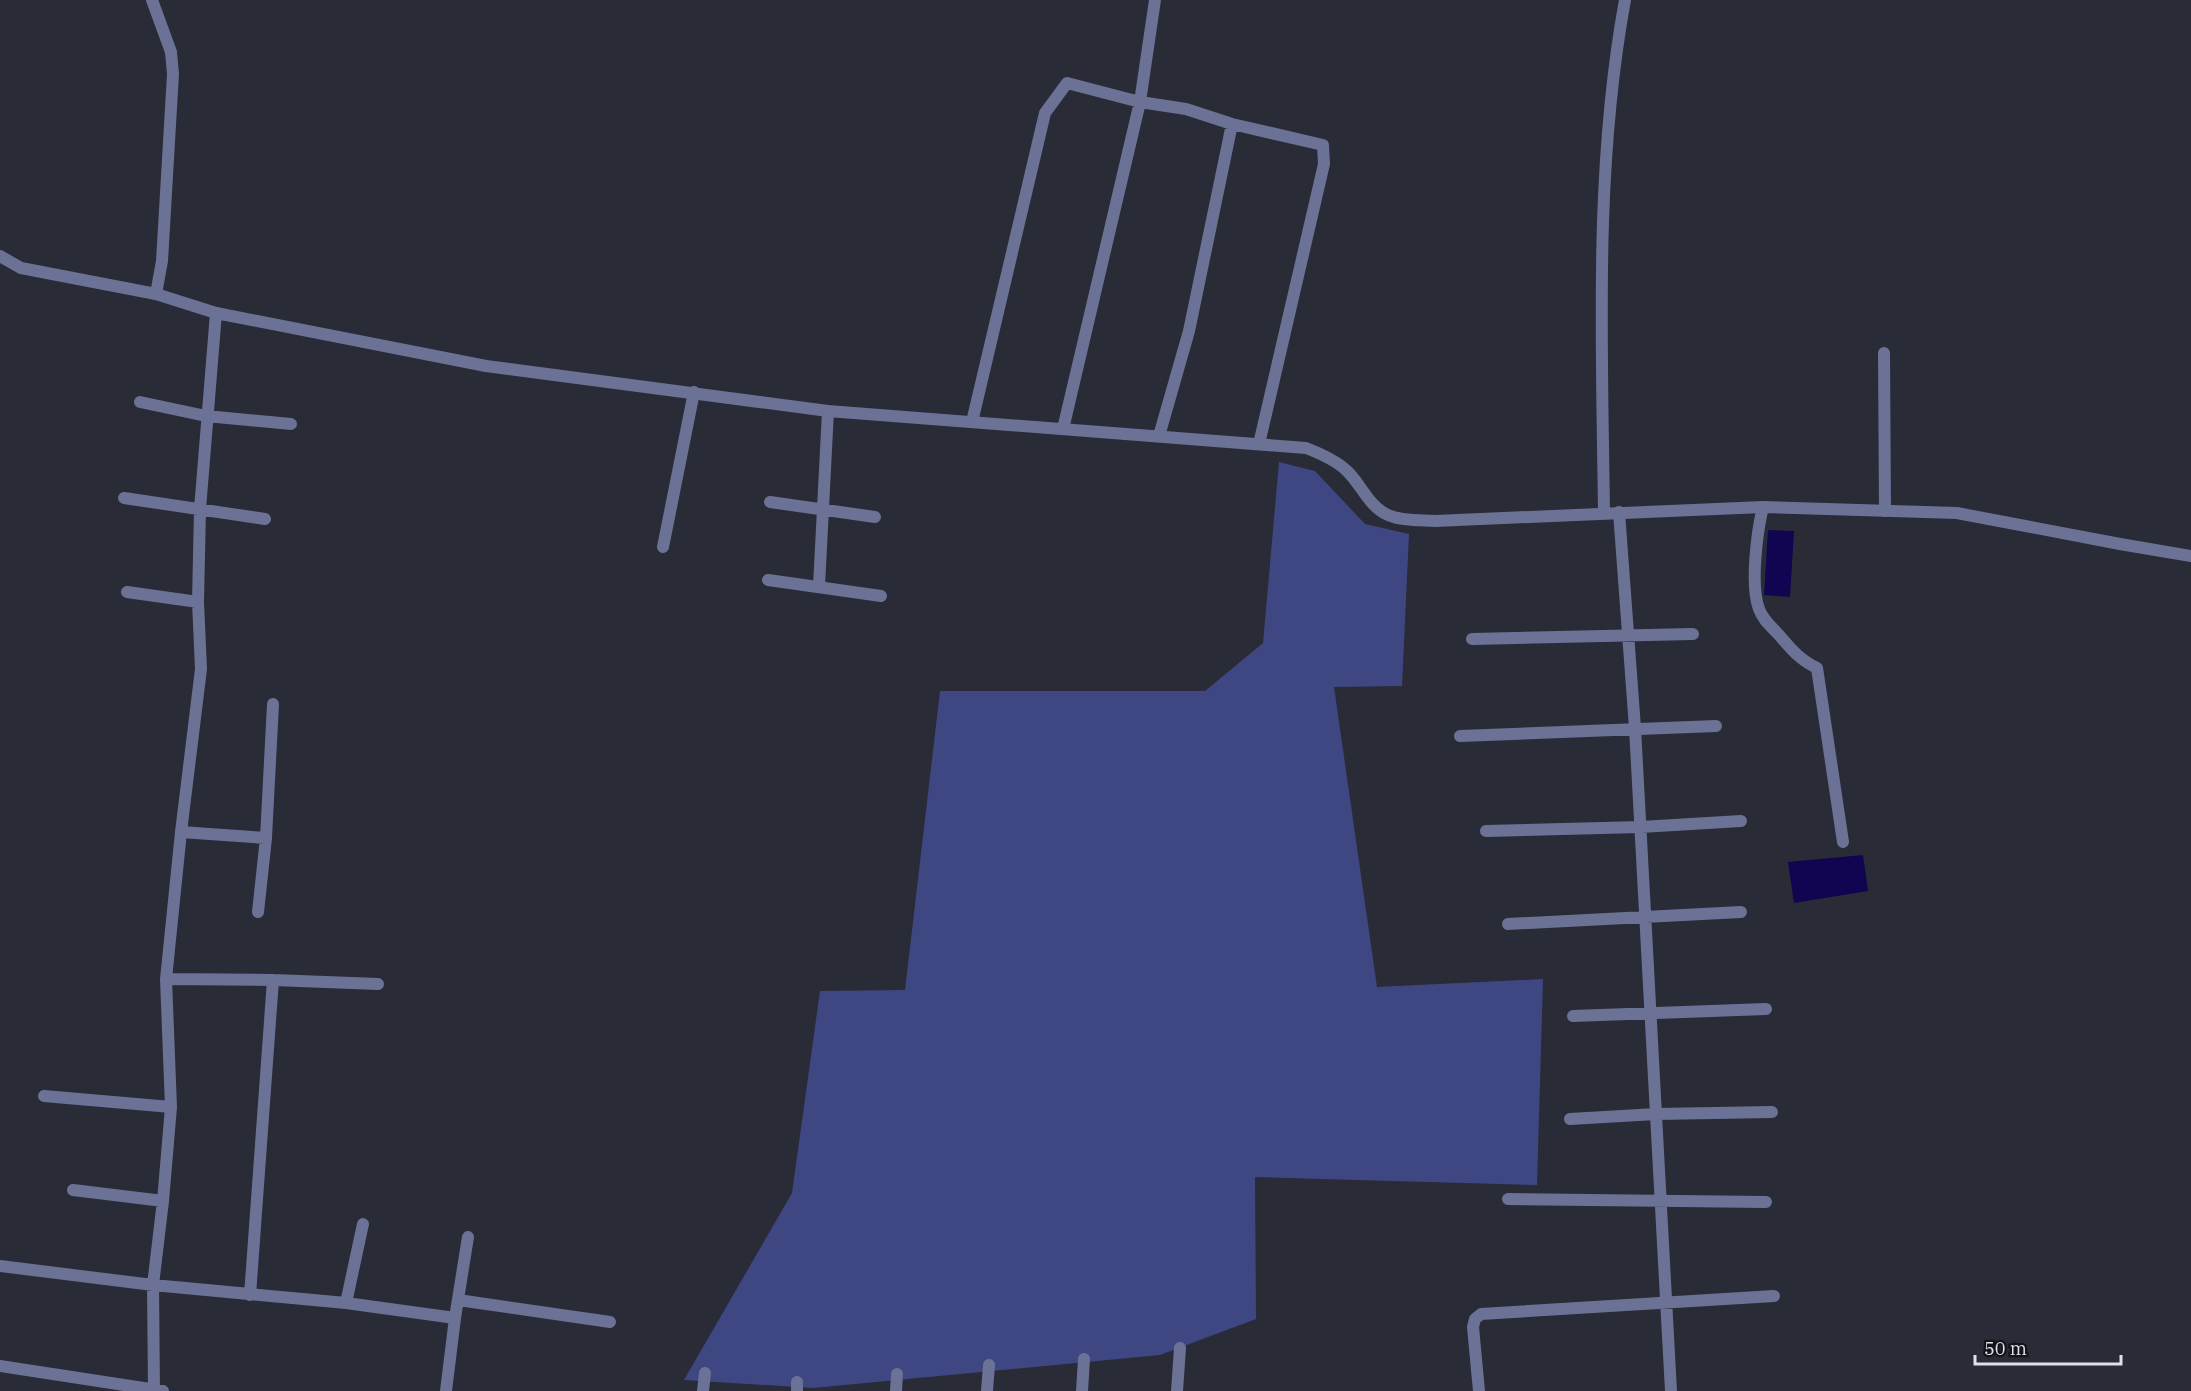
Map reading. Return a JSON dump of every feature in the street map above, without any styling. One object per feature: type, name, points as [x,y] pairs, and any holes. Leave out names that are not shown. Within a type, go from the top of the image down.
[{"type":"street","points":[[152,0],[171,52],[172,74],[162,261],[156,294]]},
{"type":"street","points":[[1063,429],[1140,102],[1155,0]]},
{"type":"street","points":[[1604,513],[1602,348],[1604,184],[1615,54],[1625,0]]},
{"type":"street","points":[[972,422],[1045,113],[1067,83],[1140,102],[1186,109],[1232,124],[1323,145],[1324,164],[1259,444]]},
{"type":"street","points":[[1159,436],[1189,331],[1232,124]]},
{"type":"street","points":[[0,256],[21,268],[156,294],[216,313],[486,366],[828,411],[1306,447],[1322,454],[1346,470],[1376,508],[1402,519],[1435,521],[1763,507],[1957,513],[2191,556]]},
{"type":"street","points":[[0,1366],[157,1391],[153,1285],[171,1107],[166,979],[201,669],[198,602],[200,509],[216,313]]},
{"type":"street","points":[[1884,353],[1885,511]]},
{"type":"street","points":[[663,547],[694,392]]},
{"type":"street","points":[[140,402],[206,416],[291,424]]},
{"type":"street","points":[[819,586],[828,411]]},
{"type":"street","points":[[124,498],[265,519]]},
{"type":"street","points":[[770,502],[875,518]]},
{"type":"street","points":[[1763,507],[1759,522],[1755,579],[1758,607],[1764,620],[1801,661],[1817,668],[1843,842]]},
{"type":"street","points":[[1619,512],[1641,827],[1671,1391]]},
{"type":"street","points":[[768,580],[881,596]]},
{"type":"street","points":[[127,592],[198,602]]},
{"type":"street","points":[[1472,639],[1693,634]]},
{"type":"street","points":[[258,912],[266,838],[273,704]]},
{"type":"street","points":[[1460,736],[1716,726]]},
{"type":"street","points":[[1486,831],[1641,827],[1741,821]]},
{"type":"street","points":[[181,832],[266,838]]},
{"type":"street","points":[[1508,924],[1741,912]]},
{"type":"street","points":[[166,979],[378,984]]},
{"type":"street","points":[[250,1295],[273,980]]},
{"type":"street","points":[[1573,1016],[1766,1009]]},
{"type":"street","points":[[44,1096],[171,1107]]},
{"type":"street","points":[[1570,1119],[1656,1114],[1772,1112]]},
{"type":"street","points":[[73,1190],[163,1201]]},
{"type":"street","points":[[1508,1199],[1766,1202]]},
{"type":"street","points":[[346,1303],[363,1224]]},
{"type":"street","points":[[446,1391],[454,1318],[468,1237]]},
{"type":"street","points":[[0,1266],[153,1285],[346,1303],[454,1318]]},
{"type":"street","points":[[1479,1391],[1473,1327],[1474,1319],[1481,1314],[1774,1296]]},
{"type":"street","points":[[458,1300],[610,1322]]},
{"type":"street","points":[[1177,1391],[1180,1348]]},
{"type":"street","points":[[1082,1391],[1084,1359]]},
{"type":"street","points":[[987,1391],[989,1365]]},
{"type":"street","points":[[703,1391],[705,1372]]},
{"type":"street","points":[[896,1391],[897,1374]]},
{"type":"shaded area","points":[[1279,462],[1315,471],[1365,524],[1409,534],[1402,686],[1334,687],[1377,987],[1543,979],[1537,1185],[1255,1177],[1256,1319],[1160,1355],[813,1388],[684,1380],[792,1193],[820,991],[905,990],[940,691],[1205,691],[1263,643]]},
{"type":"shaded area","points":[[1768,530],[1794,531],[1790,597],[1764,595]]},
{"type":"shaded area","points":[[1863,855],[1868,891],[1794,903],[1788,862]]}]
